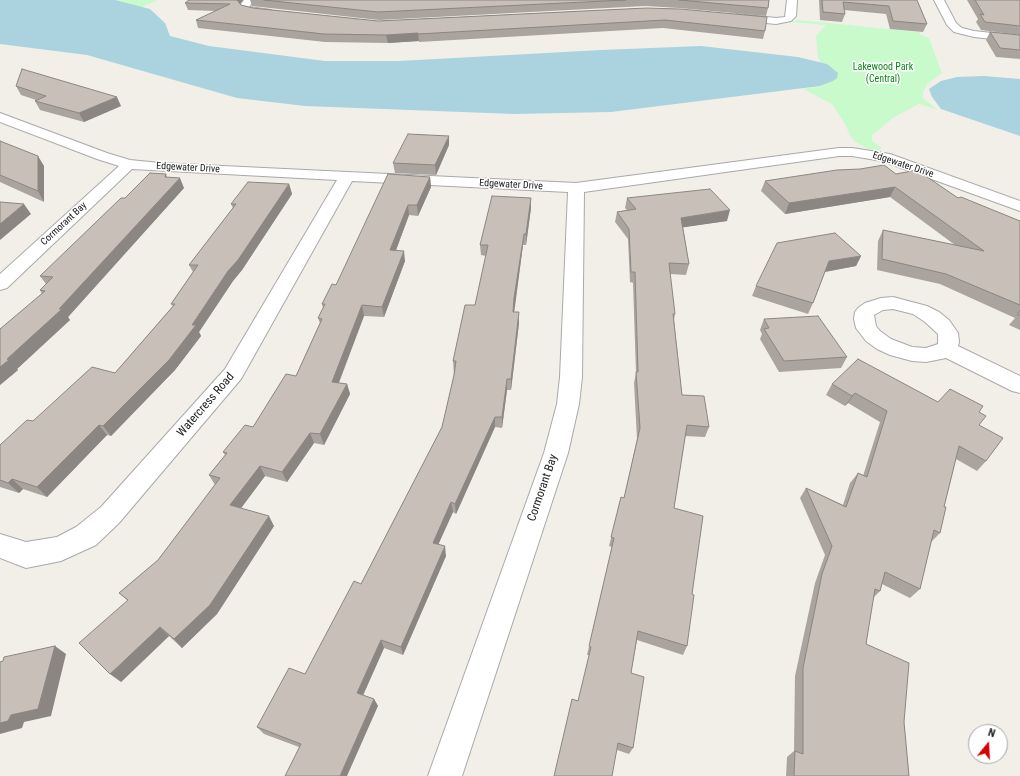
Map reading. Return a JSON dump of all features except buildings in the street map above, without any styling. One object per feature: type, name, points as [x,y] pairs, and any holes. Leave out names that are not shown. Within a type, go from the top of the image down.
[{"type":"street","points":[[249,0],[244,7],[246,9],[284,14]]},
{"type":"street","points":[[726,16],[776,21],[788,19],[791,16],[792,0]]},
{"type":"street","points":[[939,0],[952,25],[958,30],[974,34],[1020,38]]},
{"type":"street","name":"Edgewater Drive","points":[[0,117],[102,156],[129,164],[347,177],[576,188],[839,152],[852,152],[885,157],[1020,206]]},
{"type":"street","name":"Cormorant Bay","points":[[0,284],[129,164]]},
{"type":"street","name":"Watercress Road","points":[[0,546],[26,555],[61,549],[86,536],[110,515],[233,374],[347,177]]},
{"type":"street","name":"Cormorant Bay","points":[[445,776],[556,453],[568,404],[571,377],[576,188]]},
{"type":"street","points":[[946,349],[1020,385]]},
{"type":"green space","points":[[115,0],[158,0],[140,8]]},
{"type":"green space","name":"Lakewood Park (Central)","points":[[797,20],[919,32],[920,34],[929,38],[942,73],[927,84],[923,92],[923,98],[938,110],[919,104],[894,117],[872,135],[872,141],[882,148],[878,151],[868,149],[856,142],[851,137],[845,124],[832,104],[803,89],[821,86],[833,81],[827,64],[820,62],[818,57],[816,36],[826,25],[792,22]]},
{"type":"water","points":[[0,0],[115,0],[150,9],[165,23],[170,36],[209,46],[325,61],[399,61],[701,46],[798,57],[827,64],[838,73],[837,78],[833,81],[820,86],[611,112],[514,114],[305,106],[237,98],[87,55],[0,44]]},
{"type":"water","points":[[984,76],[1020,79],[1020,136],[941,109],[932,97],[929,89],[941,81],[957,77]]}]
